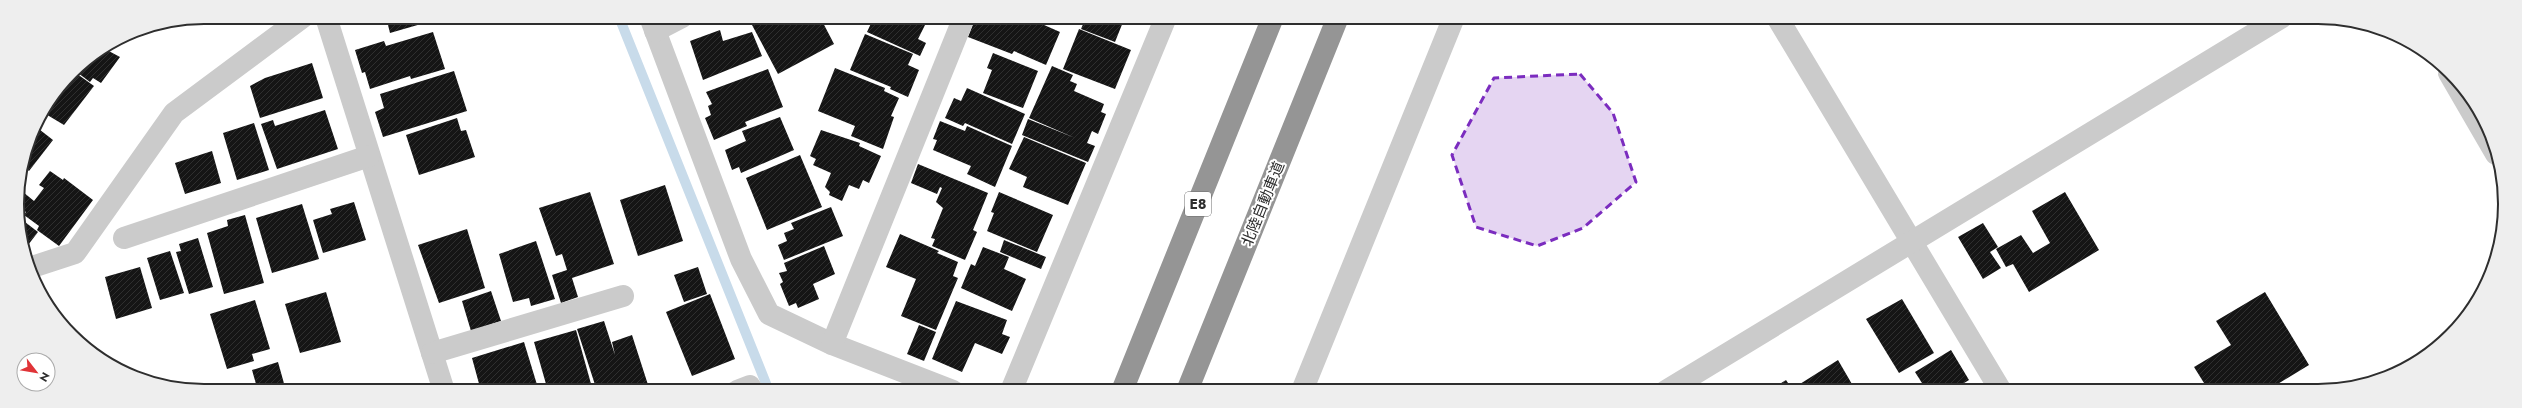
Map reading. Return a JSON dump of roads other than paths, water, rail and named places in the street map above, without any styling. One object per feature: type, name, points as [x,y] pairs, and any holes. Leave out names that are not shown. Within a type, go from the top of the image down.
[{"type":"highway","name":"E8","points":[[1125,384],[1270,24]]},
{"type":"highway","name":"北陸自動車道","points":[[1190,384],[1335,24]]},
{"type":"highway","points":[[1286,147],[1346,24]]},
{"type":"street","points":[[35,266],[75,253],[174,113],[295,24]]},
{"type":"street","points":[[328,24],[442,384]]},
{"type":"street","points":[[653,24],[741,259],[769,314],[832,344],[935,384]]},
{"type":"street","points":[[832,344],[961,24]]},
{"type":"street","points":[[1014,384],[1163,24]]},
{"type":"street","points":[[1305,384],[1451,24]]},
{"type":"street","points":[[1781,24],[1997,384]]},
{"type":"street","points":[[1677,384],[2270,24]]},
{"type":"street","points":[[2462,96],[2480,127]]},
{"type":"street","points":[[124,238],[369,156]]},
{"type":"street","points":[[432,353],[623,296]]},
{"type":"waterway","points":[[622,24],[766,384]]}]
